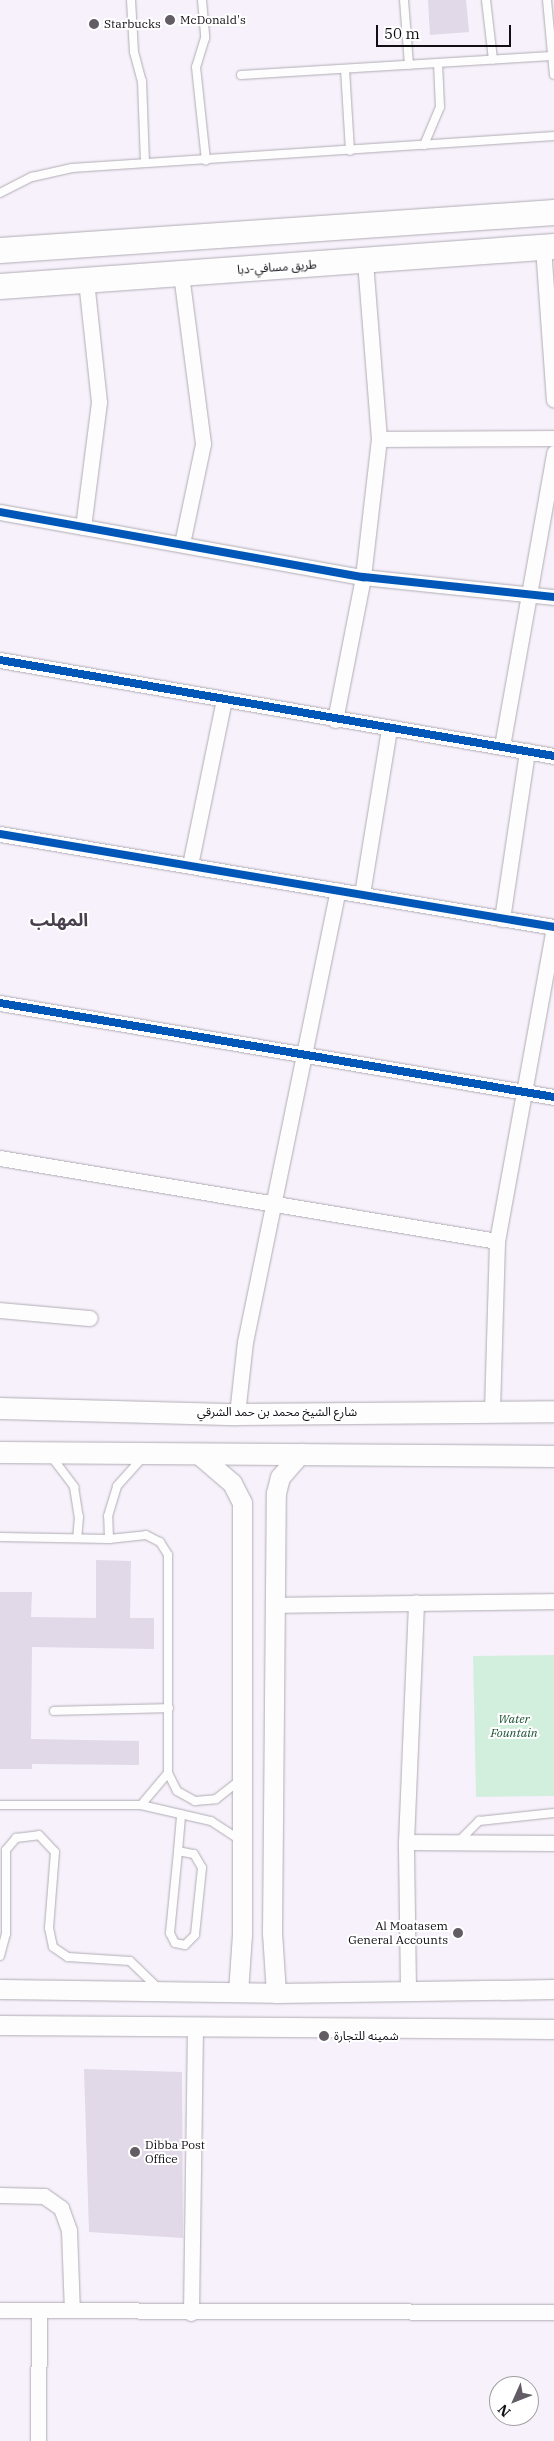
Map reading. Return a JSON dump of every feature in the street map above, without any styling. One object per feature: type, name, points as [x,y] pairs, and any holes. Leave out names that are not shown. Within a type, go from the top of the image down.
[{"type":"highway","points":[[0,250],[554,212]]},
{"type":"highway","name":"طريق مسافي-دبا","points":[[0,286],[549,246]]},
{"type":"main road","name":"شارع الشيخ محمد بن حمد الشرقي","points":[[0,1408],[237,1414],[492,1410],[554,1411]]},
{"type":"main road","points":[[0,1452],[554,1456]]},
{"type":"street","points":[[549,246],[554,400]]},
{"type":"street","points":[[335,720],[363,577],[379,439],[365,260]]},
{"type":"street","points":[[181,274],[203,444],[182,544]]},
{"type":"street","points":[[83,526],[99,402],[86,280]]},
{"type":"street","points":[[379,439],[554,438]]},
{"type":"street","points":[[502,746],[554,453]]},
{"type":"street","points":[[0,512],[363,577],[528,597],[554,597]]},
{"type":"street","points":[[0,660],[335,720],[554,756]]},
{"type":"street","points":[[190,865],[224,700]]},
{"type":"street","points":[[362,894],[389,729]]},
{"type":"street","points":[[502,919],[527,751]]},
{"type":"street","points":[[0,834],[554,927],[497,1241],[492,1410]]},
{"type":"street","points":[[237,1414],[245,1342],[273,1203],[307,1056],[338,890]]},
{"type":"street","points":[[0,1003],[554,1097]]},
{"type":"street","points":[[0,1158],[497,1241]]},
{"type":"street","points":[[0,1310],[90,1318]]},
{"type":"street","points":[[197,1452],[232,1483],[242,1503],[242,1934],[238,1992]]},
{"type":"street","points":[[276,1993],[272,1933],[275,1518],[280,1477],[301,1453]]},
{"type":"street","points":[[243,1518],[275,1518]]},
{"type":"street","points":[[274,1605],[554,1601]]},
{"type":"street","points":[[408,1990],[406,1842],[416,1602]]},
{"type":"street","points":[[406,1842],[554,1843]]},
{"type":"street","points":[[242,1934],[272,1933]]},
{"type":"street","points":[[0,1989],[276,1993],[554,1989]]},
{"type":"street","points":[[0,2025],[195,2029],[554,2030]]},
{"type":"street","points":[[191,2313],[195,2029]]},
{"type":"street","points":[[0,2195],[44,2196],[61,2208],[69,2230],[72,2310]]},
{"type":"street","points":[[0,2310],[191,2313],[554,2312]]},
{"type":"street","points":[[38,2441],[39,2310]]},
{"type":"lane","points":[[130,0],[134,52],[142,81],[145,164]]},
{"type":"lane","points":[[202,0],[205,38],[196,67],[206,160]]},
{"type":"lane","points":[[404,0],[409,65]]},
{"type":"lane","points":[[486,0],[493,60]]},
{"type":"lane","points":[[547,0],[554,75]]},
{"type":"lane","points":[[241,75],[552,56]]},
{"type":"lane","points":[[424,145],[440,107],[438,63]]},
{"type":"lane","points":[[345,69],[350,151]]},
{"type":"lane","points":[[0,192],[52,171],[554,136]]},
{"type":"lane","points":[[45,1452],[57,1462],[74,1487],[79,1517],[76,1538]]},
{"type":"lane","points":[[109,1539],[108,1516],[117,1486],[137,1461],[150,1452]]},
{"type":"lane","points":[[0,1537],[109,1539],[146,1535],[160,1542],[168,1555],[168,1773],[177,1791],[195,1801],[216,1799],[241,1779]]},
{"type":"lane","points":[[54,1712],[169,1708]]},
{"type":"lane","points":[[141,1805],[168,1773]]},
{"type":"lane","points":[[0,1805],[141,1805],[211,1821],[242,1841]]},
{"type":"lane","points":[[458,1842],[479,1821],[554,1813]]},
{"type":"lane","points":[[178,1851],[194,1854],[202,1868],[195,1935],[185,1945],[175,1943],[170,1934],[181,1814]]},
{"type":"lane","points":[[0,1956],[6,1934],[6,1850],[24,1834],[39,1835],[55,1852],[49,1928],[53,1947],[68,1957],[130,1961],[162,1991]]},
{"type":"green space","name":"Water Fountain","points":[[554,1655],[554,1796],[476,1797],[473,1656]]},
{"type":"building","points":[[428,0],[466,0],[469,32],[430,35]]},
{"type":"building","points":[[96,1560],[131,1561],[130,1618],[154,1618],[154,1649],[32,1647],[31,1739],[139,1741],[139,1765],[32,1764],[32,1769],[0,1769],[0,1592],[32,1592],[31,1617],[96,1618]]},
{"type":"building","name":"Dibba Post Office","points":[[84,2069],[182,2072],[183,2238],[89,2232]]},
{"type":"cycle path","points":[[0,512],[363,577],[554,597]]},
{"type":"cycle path","points":[[0,660],[554,756]]},
{"type":"cycle path","points":[[0,834],[554,927]]},
{"type":"cycle path","points":[[0,1003],[554,1097]]},
{"type":"place","name":"McDonald's","points":[[170,20]]},
{"type":"place","name":"Starbucks","points":[[94,24]]},
{"type":"place","name":"Al Moatasem General Accounts","points":[[458,1933]]},
{"type":"place","name":"شمينه للتجارة","points":[[324,2036]]},
{"type":"place","name":"Dibba Post Office","points":[[135,2152]]},
{"type":"district","name":"المهلب","points":[[59,920]]}]
